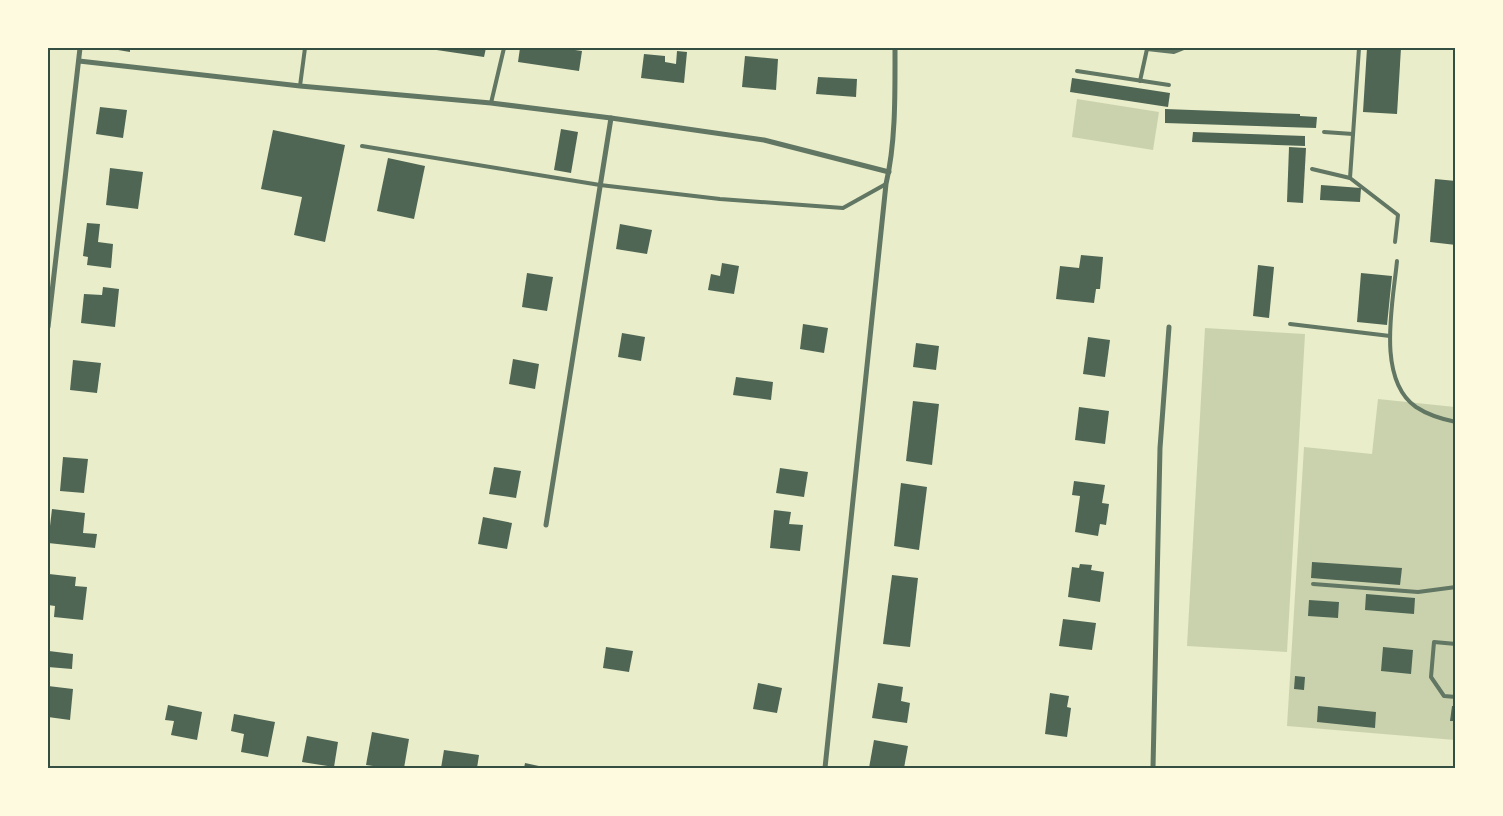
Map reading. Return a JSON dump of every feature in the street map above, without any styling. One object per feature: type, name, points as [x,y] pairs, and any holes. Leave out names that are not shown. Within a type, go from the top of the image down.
[{"type":"street","points":[[48,326],[80,48]]},
{"type":"street","points":[[825,768],[886,184],[889,172],[895,100],[895,48]]},
{"type":"street","points":[[79,61],[300,86],[491,103],[611,118],[764,140],[889,172]]},
{"type":"street","points":[[546,525],[611,118]]},
{"type":"street","points":[[1152,768],[1160,448],[1169,327]]},
{"type":"lane","points":[[300,86],[304,48]]},
{"type":"lane","points":[[491,103],[504,48]]},
{"type":"lane","points":[[1140,81],[1147,48],[1174,52],[1184,48]]},
{"type":"lane","points":[[1350,178],[1359,48]]},
{"type":"lane","points":[[1077,71],[1169,85]]},
{"type":"lane","points":[[1324,132],[1353,134]]},
{"type":"lane","points":[[362,146],[600,185],[720,199],[843,208],[886,184]]},
{"type":"lane","points":[[1312,169],[1350,178],[1398,215],[1395,242]]},
{"type":"lane","points":[[1397,261],[1390,336],[1394,375],[1401,391],[1415,406],[1432,416],[1456,422]]},
{"type":"lane","points":[[1290,324],[1390,336]]},
{"type":"lane","points":[[1313,584],[1418,592],[1456,587]]},
{"type":"lane","points":[[1456,644],[1434,642],[1431,677],[1444,696],[1456,697]]},
{"type":"green space","points":[[1077,99],[1159,112],[1153,150],[1072,137]]},
{"type":"green space","points":[[1205,328],[1305,334],[1287,652],[1187,646]]},
{"type":"green space","points":[[1378,399],[1455,407],[1455,740],[1287,726],[1304,447],[1372,454]]},
{"type":"building","points":[[106,48],[130,48],[130,52]]},
{"type":"building","points":[[423,48],[486,48],[484,57]]},
{"type":"building","points":[[520,48],[561,48],[582,51],[579,71],[518,62]]},
{"type":"building","points":[[1367,48],[1401,48],[1397,114],[1363,112]]},
{"type":"building","points":[[677,51],[687,52],[684,83],[641,78],[644,54],[665,56],[665,62],[676,64]]},
{"type":"building","points":[[745,56],[778,59],[776,90],[742,87]]},
{"type":"building","points":[[818,77],[857,79],[856,97],[816,94]]},
{"type":"building","points":[[1072,78],[1170,93],[1168,107],[1070,92]]},
{"type":"building","points":[[100,107],[127,110],[123,138],[96,134]]},
{"type":"building","points":[[1165,109],[1300,114],[1300,116],[1317,117],[1316,128],[1165,123]]},
{"type":"building","points":[[561,129],[578,132],[571,173],[554,170]]},
{"type":"building","points":[[273,130],[345,145],[325,242],[294,235],[302,197],[261,189]]},
{"type":"building","points":[[1193,132],[1305,136],[1305,146],[1192,142]]},
{"type":"building","points":[[1289,147],[1306,148],[1303,203],[1287,202]]},
{"type":"building","points":[[388,158],[425,166],[414,219],[377,211]]},
{"type":"building","points":[[110,168],[143,172],[138,209],[106,205]]},
{"type":"building","points":[[1435,179],[1456,181],[1456,245],[1430,242]]},
{"type":"building","points":[[1321,185],[1361,188],[1360,202],[1320,200]]},
{"type":"building","points":[[87,223],[100,224],[98,242],[113,244],[111,268],[87,265],[88,257],[83,256]]},
{"type":"building","points":[[620,224],[652,230],[647,254],[616,249]]},
{"type":"building","points":[[1081,255],[1103,257],[1100,289],[1096,289],[1094,303],[1056,299],[1060,266],[1079,268]]},
{"type":"building","points":[[722,263],[739,266],[734,294],[708,290],[711,274],[720,276]]},
{"type":"building","points":[[1258,265],[1274,267],[1269,318],[1253,316]]},
{"type":"building","points":[[527,273],[553,277],[547,311],[522,307]]},
{"type":"building","points":[[1361,273],[1392,276],[1387,325],[1357,322]]},
{"type":"building","points":[[103,287],[119,289],[115,327],[81,323],[84,294],[102,295]]},
{"type":"building","points":[[803,324],[828,328],[824,353],[800,349]]},
{"type":"building","points":[[622,333],[645,337],[641,361],[618,357]]},
{"type":"building","points":[[1088,337],[1110,340],[1105,377],[1083,374]]},
{"type":"building","points":[[916,343],[939,346],[936,370],[913,367]]},
{"type":"building","points":[[513,359],[539,364],[535,389],[509,384]]},
{"type":"building","points":[[73,360],[101,363],[97,393],[70,390]]},
{"type":"building","points":[[736,377],[773,382],[771,400],[733,395]]},
{"type":"building","points":[[913,401],[939,404],[932,465],[906,461]]},
{"type":"building","points":[[1079,407],[1109,411],[1105,444],[1075,440]]},
{"type":"building","points":[[63,457],[88,459],[84,493],[60,491]]},
{"type":"building","points":[[494,467],[521,471],[516,498],[489,494]]},
{"type":"building","points":[[780,468],[808,472],[804,497],[776,493]]},
{"type":"building","points":[[1074,481],[1105,485],[1102,503],[1109,504],[1106,525],[1100,524],[1098,536],[1075,532],[1080,496],[1072,495]]},
{"type":"building","points":[[901,483],[927,487],[919,550],[894,546]]},
{"type":"building","points":[[52,509],[85,513],[83,533],[97,534],[95,548],[48,543]]},
{"type":"building","points":[[774,510],[791,512],[789,524],[803,525],[800,551],[770,548]]},
{"type":"building","points":[[483,517],[512,523],[507,549],[478,544]]},
{"type":"building","points":[[1312,562],[1402,568],[1400,585],[1311,578]]},
{"type":"building","points":[[1080,564],[1092,565],[1091,570],[1104,572],[1100,602],[1068,597],[1072,567],[1079,568]]},
{"type":"building","points":[[49,574],[76,577],[75,586],[87,587],[83,620],[54,617],[55,606],[48,605]]},
{"type":"building","points":[[892,575],[918,578],[910,647],[883,644]]},
{"type":"building","points":[[1366,594],[1415,598],[1414,614],[1365,610]]},
{"type":"building","points":[[1309,600],[1339,602],[1338,618],[1308,616]]},
{"type":"building","points":[[1063,619],[1096,623],[1092,650],[1059,646]]},
{"type":"building","points":[[606,647],[633,651],[629,672],[603,668]]},
{"type":"building","points":[[1383,647],[1413,650],[1411,674],[1381,671]]},
{"type":"building","points":[[49,651],[73,654],[72,669],[48,667]]},
{"type":"building","points":[[1295,676],[1305,677],[1304,690],[1294,689]]},
{"type":"building","points":[[758,683],[782,688],[777,713],[753,709]]},
{"type":"building","points":[[878,683],[903,687],[901,701],[910,703],[907,723],[872,718]]},
{"type":"building","points":[[48,686],[73,689],[70,720],[48,717]]},
{"type":"building","points":[[1050,693],[1069,696],[1067,707],[1071,708],[1067,737],[1045,734]]},
{"type":"building","points":[[168,705],[202,712],[197,740],[171,735],[174,721],[165,720]]},
{"type":"building","points":[[1318,706],[1376,712],[1375,728],[1317,722]]},
{"type":"building","points":[[1452,706],[1456,706],[1456,721],[1450,721]]},
{"type":"building","points":[[234,714],[275,722],[268,757],[241,752],[244,734],[231,731]]},
{"type":"building","points":[[372,732],[409,739],[404,768],[366,765]]},
{"type":"building","points":[[307,736],[338,742],[334,767],[302,762]]},
{"type":"building","points":[[874,740],[908,746],[904,768],[869,768]]},
{"type":"building","points":[[444,750],[479,755],[477,768],[441,768]]},
{"type":"building","points":[[525,763],[548,768],[524,768]]}]
